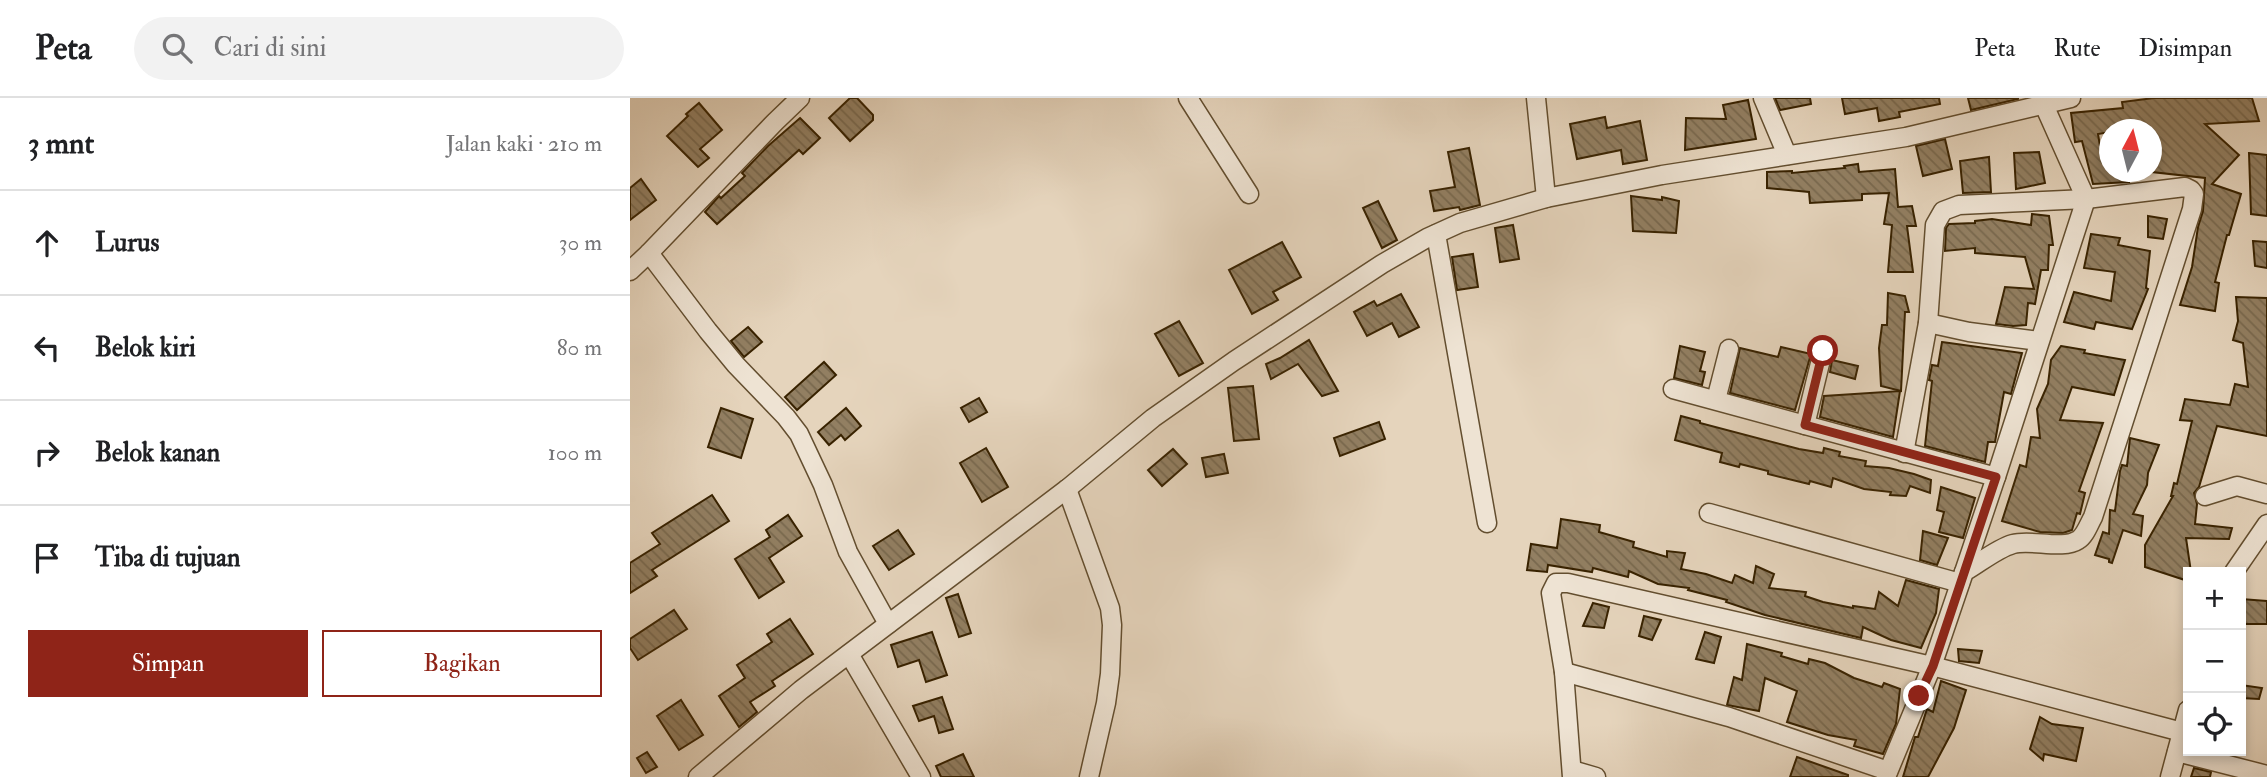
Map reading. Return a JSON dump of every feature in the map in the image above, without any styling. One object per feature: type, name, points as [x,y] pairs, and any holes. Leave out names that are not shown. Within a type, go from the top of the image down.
[{"type":"street","points":[[630,271],[800,98]]},
{"type":"street","points":[[1188,98],[1249,194]]},
{"type":"street","points":[[1536,98],[1546,198]]},
{"type":"street","points":[[1763,98],[1787,155]]},
{"type":"street","points":[[698,777],[801,690],[1067,489],[1153,418],[1382,264],[1436,234],[1460,223],[1546,198],[1662,175],[1906,137],[2071,98]]},
{"type":"street","points":[[1563,672],[1729,717],[1887,774],[1933,666],[2086,199],[2044,105]]},
{"type":"street","points":[[1709,513],[1962,577],[2011,545],[2080,540],[2093,517],[2166,292],[2192,209],[2192,190],[2185,187],[2086,199],[1959,205],[1943,211],[1935,225],[1928,323],[1905,453]]},
{"type":"street","points":[[1436,234],[1487,523]]},
{"type":"street","points":[[649,253],[708,331],[799,434],[823,485],[848,552],[888,624]]},
{"type":"street","points":[[1928,323],[2039,341]]},
{"type":"street","points":[[1716,401],[1729,349]]},
{"type":"street","points":[[1805,425],[1823,351]]},
{"type":"street","points":[[1673,389],[1996,477]]},
{"type":"street","points":[[2205,496],[2237,486],[2267,494]]},
{"type":"street","points":[[1067,489],[1110,608],[1112,625],[1106,703],[1089,777]]},
{"type":"street","points":[[2237,567],[2267,524]]},
{"type":"street","points":[[1596,777],[1572,773],[1563,672],[1550,593],[1556,583],[1568,583],[1933,666],[2182,732]]},
{"type":"street","points":[[849,654],[921,777]]},
{"type":"street","points":[[2170,777],[2183,728]]},
{"type":"street","points":[[2177,752],[2267,775]]},
{"type":"building","points":[[850,98],[857,98],[873,115],[873,120],[850,141],[829,118]]},
{"type":"building","points":[[1775,98],[1810,98],[1811,104],[1780,110]]},
{"type":"building","points":[[1842,98],[1939,98],[1940,104],[1899,112],[1900,117],[1879,121],[1877,108],[1845,114]]},
{"type":"building","points":[[1968,98],[2018,98],[2018,99],[1971,110]]},
{"type":"building","points":[[2154,98],[2252,98],[2259,121],[2205,124],[2239,155],[2212,184],[2241,194],[2215,282],[2219,283],[2215,311],[2180,305],[2192,267],[2203,211],[2205,178],[2162,173],[2162,119],[2099,119],[2099,182],[2129,182],[2093,184],[2082,141],[2075,142],[2071,113],[2123,108],[2122,102]]},
{"type":"building","points":[[1748,100],[1756,139],[1685,150],[1686,118],[1726,119],[1723,105]]},
{"type":"building","points":[[699,103],[722,130],[700,149],[709,158],[698,167],[667,136]]},
{"type":"building","points":[[1605,117],[1607,128],[1640,121],[1647,160],[1623,164],[1621,150],[1577,159],[1570,124]]},
{"type":"building","points":[[800,118],[820,138],[803,154],[799,150],[717,224],[705,212],[719,196],[721,198],[745,176],[742,173],[768,146]]},
{"type":"building","points":[[1945,139],[1952,169],[1923,176],[1916,146]]},
{"type":"building","points":[[1469,148],[1480,205],[1460,210],[1459,207],[1434,211],[1430,191],[1455,187],[1448,152]]},
{"type":"building","points":[[2039,152],[2045,183],[2016,189],[2014,153]]},
{"type":"building","points":[[2249,153],[2267,155],[2267,216],[2251,214]]},
{"type":"building","points":[[1989,157],[1991,192],[1963,193],[1960,161]]},
{"type":"building","points":[[1858,164],[1859,172],[1895,169],[1898,207],[1912,206],[1916,226],[1907,226],[1913,272],[1888,272],[1892,225],[1884,224],[1889,193],[1862,194],[1862,200],[1810,203],[1809,192],[1767,188],[1767,172],[1792,173],[1845,168],[1844,166]]},
{"type":"building","points":[[641,179],[656,200],[630,220],[630,188]]},
{"type":"building","points":[[1631,196],[1662,200],[1662,197],[1679,201],[1676,233],[1633,231]]},
{"type":"building","points":[[1378,201],[1397,240],[1382,248],[1363,208]]},
{"type":"building","points":[[2032,214],[2049,216],[2053,245],[2049,245],[2048,270],[2041,270],[2035,304],[2028,303],[2026,325],[1996,324],[2005,287],[2034,289],[2025,257],[1975,253],[1975,248],[1945,251],[1946,228],[1949,224],[1992,219],[2031,225]]},
{"type":"building","points":[[2148,216],[2167,219],[2163,239],[2148,237]]},
{"type":"building","points":[[1513,225],[1519,259],[1500,262],[1495,228]]},
{"type":"building","points":[[2091,234],[2120,238],[2118,245],[2150,251],[2148,289],[2132,329],[2096,322],[2094,329],[2064,322],[2074,292],[2111,301],[2115,272],[2084,268]]},
{"type":"building","points":[[2253,241],[2267,242],[2267,268],[2255,266]]},
{"type":"building","points":[[1282,242],[1301,277],[1273,292],[1278,300],[1252,314],[1229,270]]},
{"type":"building","points":[[1473,254],[1478,287],[1457,290],[1452,257]]},
{"type":"building","points":[[1888,293],[1905,296],[1909,312],[1905,312],[1901,391],[1881,386],[1879,348],[1882,325],[1887,325]]},
{"type":"building","points":[[1401,294],[1419,327],[1399,337],[1392,323],[1367,336],[1354,312],[1374,301],[1377,306]]},
{"type":"building","points":[[2236,297],[2267,298],[2267,436],[2217,426],[2199,487],[2194,493],[2197,504],[2195,524],[2232,528],[2229,539],[2186,538],[2190,567],[2183,567],[2183,579],[2145,567],[2145,545],[2173,496],[2174,483],[2177,484],[2192,421],[2180,420],[2185,399],[2230,405],[2235,384],[2248,387],[2243,343],[2233,340],[2238,321]]},
{"type":"building","points":[[1179,321],[1203,363],[1179,376],[1155,334]]},
{"type":"building","points":[[748,327],[762,342],[744,357],[731,341]]},
{"type":"building","points":[[1309,340],[1338,391],[1322,396],[1298,364],[1271,379],[1266,364]]},
{"type":"building","points":[[1942,342],[2022,353],[2011,394],[2004,392],[1995,442],[1988,442],[1985,462],[1925,446],[1932,381],[1929,380],[1932,365],[1938,366]]},
{"type":"building","points":[[1680,346],[1705,352],[1700,371],[1705,372],[1702,385],[1674,378]]},
{"type":"building","points":[[2061,346],[2125,360],[2114,395],[2072,387],[2060,420],[2103,423],[2079,491],[2085,493],[2080,514],[2077,513],[2072,530],[2063,533],[2040,532],[2002,521],[2020,465],[2026,467],[2031,437],[2040,438],[2037,409],[2048,384],[2051,360]]},
{"type":"building","points":[[1781,347],[1811,354],[1795,410],[1730,393],[1740,348],[1778,357]]},
{"type":"building","points":[[1832,360],[1858,366],[1855,379],[1830,372]]},
{"type":"building","points":[[824,362],[836,375],[797,410],[785,397]]},
{"type":"building","points":[[1253,386],[1259,439],[1234,441],[1228,388]]},
{"type":"building","points":[[1900,391],[1893,437],[1820,417],[1824,396]]},
{"type":"building","points":[[979,398],[987,412],[969,422],[961,408]]},
{"type":"building","points":[[721,408],[753,419],[741,458],[708,447]]},
{"type":"building","points":[[846,408],[861,426],[845,440],[841,435],[829,445],[818,432]]},
{"type":"building","points":[[1681,416],[1799,449],[1823,453],[1824,448],[1840,452],[1839,456],[1866,461],[1865,466],[1914,474],[1931,480],[1930,493],[1910,486],[1906,496],[1890,495],[1891,492],[1864,489],[1833,478],[1831,487],[1810,481],[1809,484],[1740,464],[1739,467],[1720,462],[1722,453],[1675,440]]},
{"type":"building","points":[[1379,422],[1385,439],[1340,456],[1334,438]]},
{"type":"building","points":[[2130,438],[2159,445],[2148,473],[2147,485],[2133,514],[2143,516],[2141,536],[2123,530],[2112,563],[2109,559],[2095,555],[2103,532],[2109,534],[2110,510],[2115,511],[2120,471],[2122,465],[2127,466]]},
{"type":"building","points":[[986,448],[1008,487],[982,502],[960,463]]},
{"type":"building","points":[[1173,449],[1187,464],[1162,486],[1148,470]]},
{"type":"building","points":[[1224,454],[1228,473],[1206,477],[1202,458]]},
{"type":"building","points":[[1941,487],[1975,498],[1963,538],[1939,532],[1944,512],[1937,510]]},
{"type":"building","points":[[712,495],[729,521],[652,570],[657,576],[630,593],[630,563],[660,544],[652,533]]},
{"type":"building","points":[[788,515],[802,536],[769,558],[784,582],[759,598],[735,559],[770,537],[766,530]]},
{"type":"building","points":[[1561,519],[1600,525],[1599,532],[1634,542],[1633,547],[1667,557],[1667,551],[1685,553],[1681,569],[1732,583],[1735,575],[1753,583],[1756,566],[1774,574],[1769,588],[1806,592],[1805,596],[1853,608],[1875,609],[1879,592],[1898,606],[1906,580],[1939,589],[1936,613],[1921,648],[1891,640],[1863,627],[1861,638],[1765,615],[1726,602],[1727,600],[1688,590],[1689,588],[1658,584],[1629,571],[1628,577],[1593,568],[1592,572],[1548,565],[1547,572],[1527,570],[1531,544],[1557,548]]},
{"type":"building","points":[[898,530],[914,554],[889,570],[873,546]]},
{"type":"building","points":[[1923,531],[1948,538],[1937,565],[1920,560]]},
{"type":"building","points":[[958,594],[971,633],[959,637],[946,598]]},
{"type":"building","points":[[2246,599],[2267,601],[2267,624],[2246,624]]},
{"type":"building","points":[[1593,603],[1609,607],[1604,628],[1583,626]]},
{"type":"building","points":[[674,610],[687,629],[638,660],[630,648],[630,639]]},
{"type":"building","points":[[1644,616],[1661,620],[1652,640],[1639,636]]},
{"type":"building","points":[[790,619],[813,654],[772,681],[775,686],[750,702],[757,712],[739,727],[719,696],[745,678],[737,665],[772,642],[767,634]]},
{"type":"building","points":[[932,632],[947,675],[926,682],[919,660],[898,667],[891,645]]},
{"type":"building","points":[[1705,632],[1721,637],[1714,663],[1696,659]]},
{"type":"building","points":[[1747,644],[1782,653],[1781,656],[1808,664],[1809,659],[1825,663],[1854,678],[1882,687],[1884,683],[1900,689],[1896,724],[1883,754],[1854,746],[1856,740],[1828,735],[1787,722],[1797,691],[1765,678],[1759,711],[1727,705],[1734,677],[1742,680]]},
{"type":"building","points":[[1958,649],[1982,651],[1979,663],[1959,661]]},
{"type":"building","points":[[1941,681],[1966,690],[1954,728],[1928,777],[1903,777],[1927,709],[1933,712]]},
{"type":"building","points":[[2246,686],[2262,688],[2259,699],[2246,698]]},
{"type":"building","points":[[942,697],[953,729],[939,733],[934,716],[919,721],[913,706]]},
{"type":"building","points":[[681,700],[703,735],[679,750],[657,716]]},
{"type":"building","points":[[2040,717],[2052,724],[2083,728],[2076,761],[2044,754],[2043,760],[2030,749]]},
{"type":"building","points":[[647,752],[657,767],[646,773],[637,758]]},
{"type":"building","points":[[963,754],[974,777],[941,777],[936,766]]},
{"type":"building","points":[[1797,757],[1848,775],[1848,777],[1790,777]]},
{"type":"building","points":[[2194,768],[2211,772],[2210,777],[2191,777]]},
{"type":"route","points":[[1823,351],[1805,425],[1996,477],[1933,666],[1919,696]]}]
